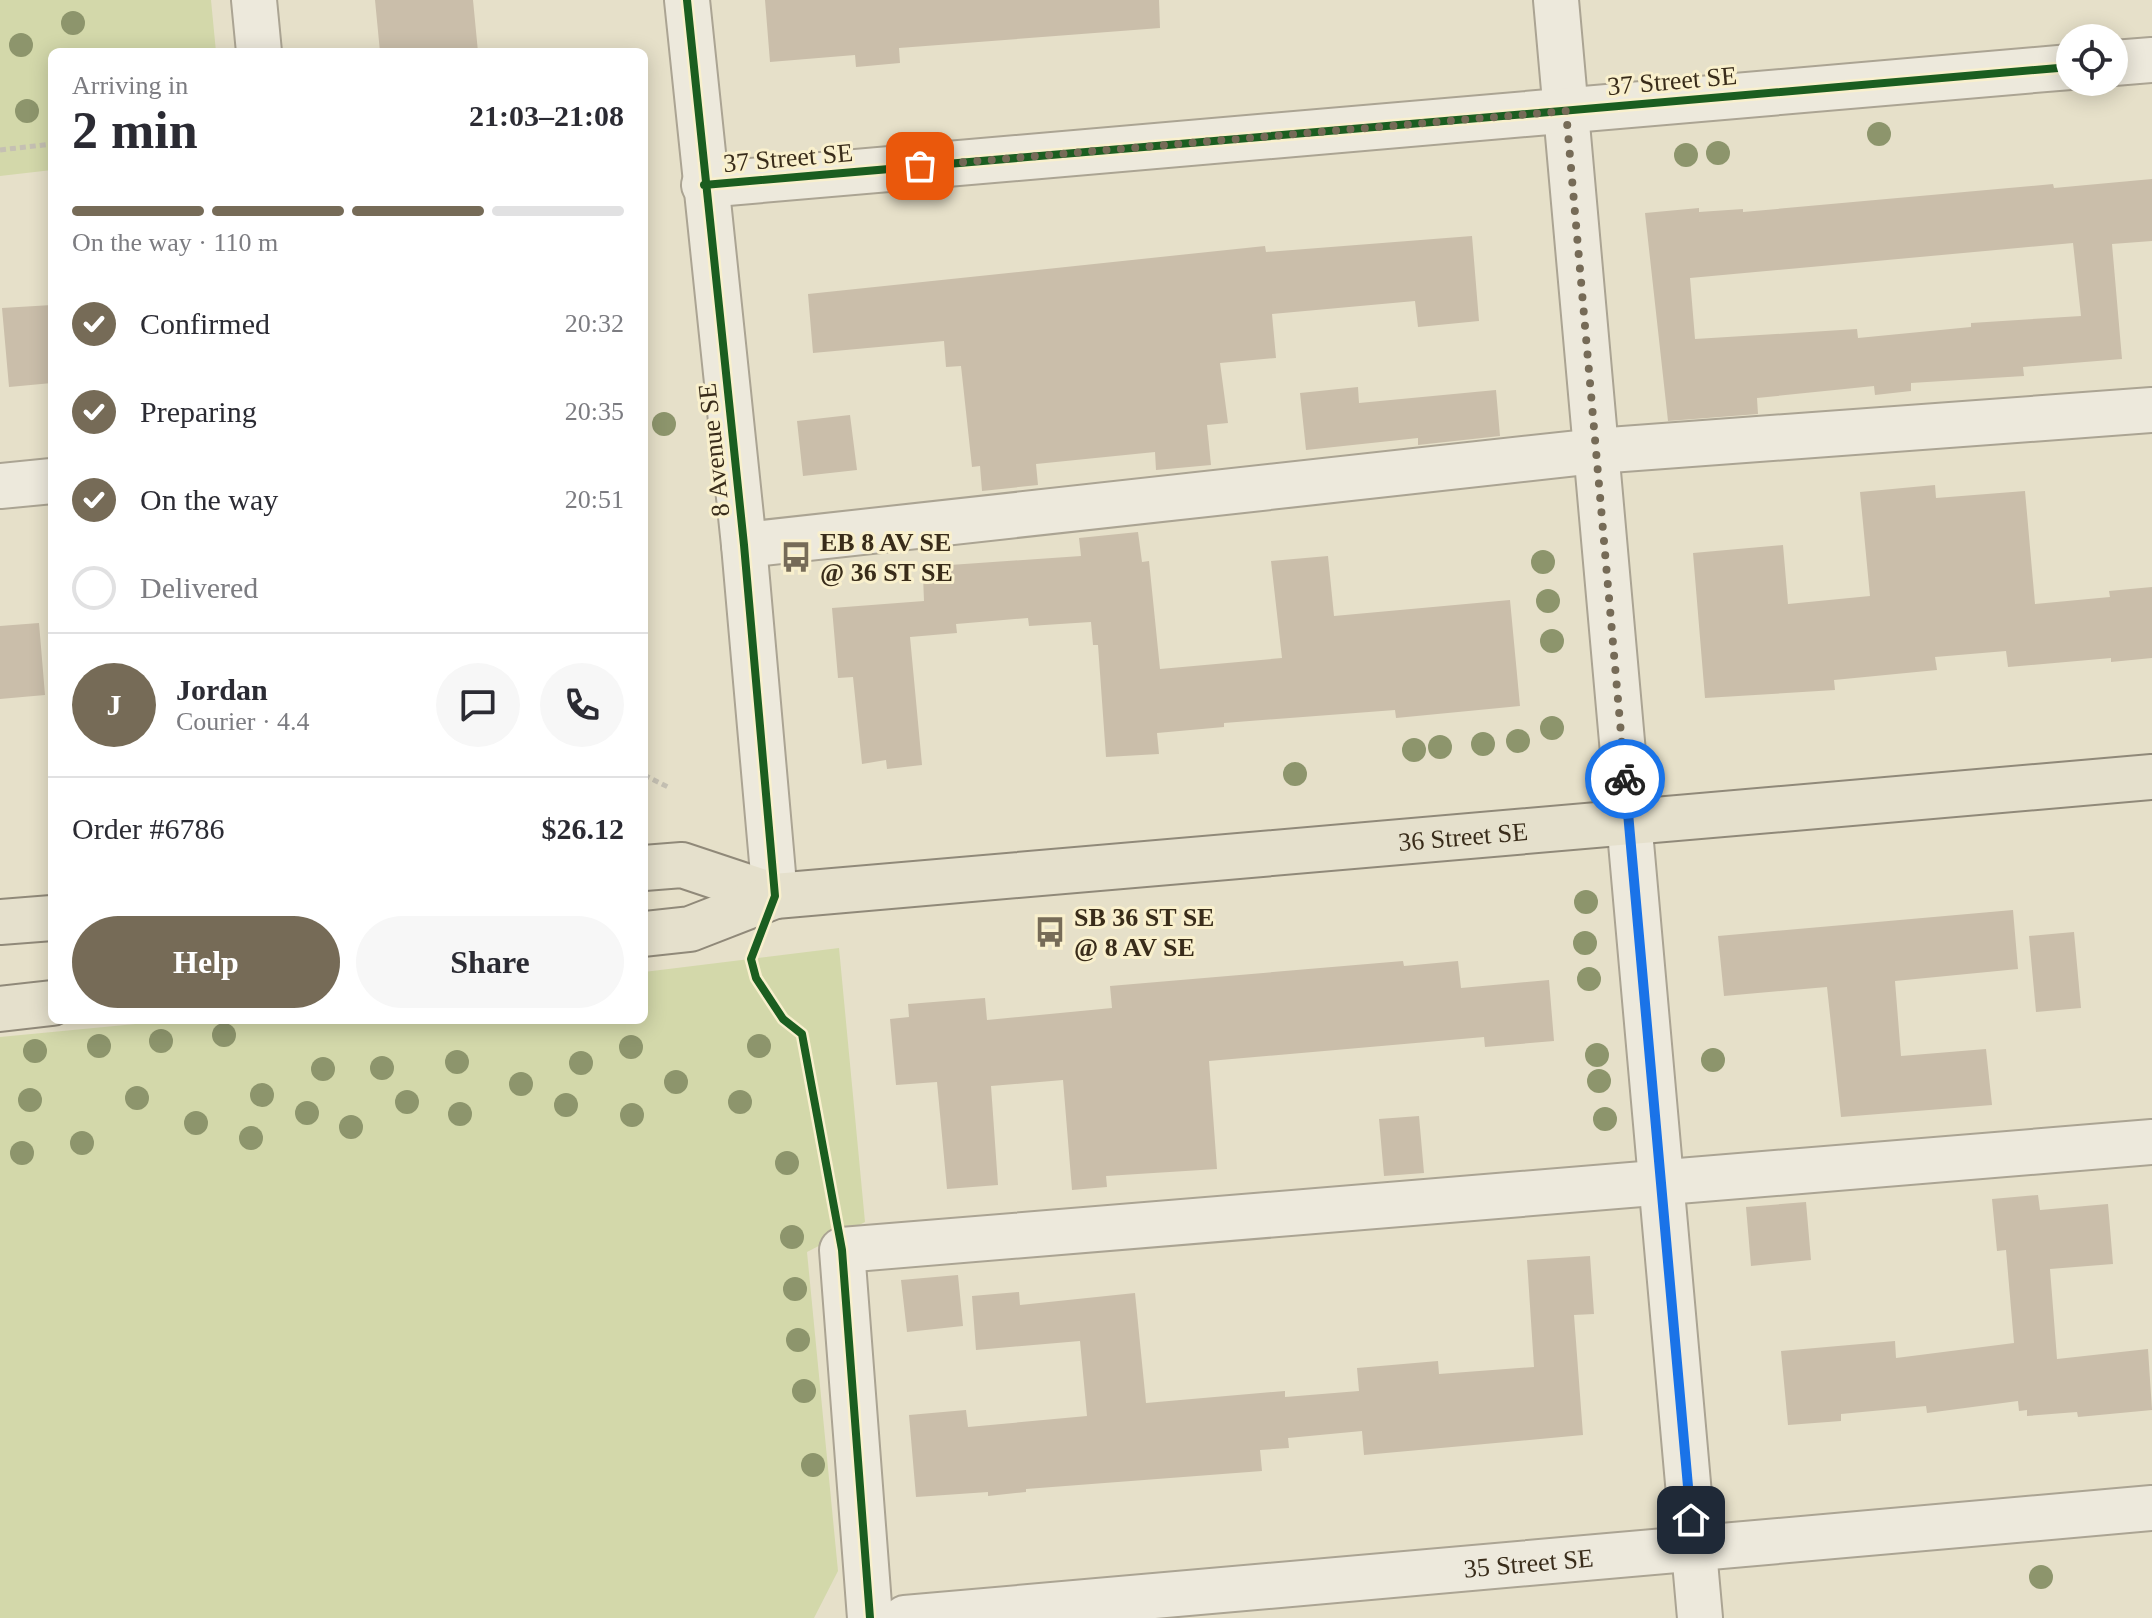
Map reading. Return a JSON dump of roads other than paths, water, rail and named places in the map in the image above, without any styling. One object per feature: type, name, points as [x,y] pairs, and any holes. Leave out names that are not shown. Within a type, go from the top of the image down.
[{"type":"main road","name":"36 Street SE","points":[[648,934],[690,929],[775,896],[2152,777]]},
{"type":"main road","name":"36 Street SE","points":[[648,868],[682,865],[775,896]]},
{"type":"main road","points":[[0,922],[48,918]]},
{"type":"main road","points":[[0,1009],[48,1003]]},
{"type":"street","points":[[254,0],[259,48]]},
{"type":"street","name":"8 Avenue SE","points":[[687,0],[744,545],[775,896]]},
{"type":"street","points":[[1556,0],[1700,1618]]},
{"type":"street","points":[[2128,62],[2152,60]]},
{"type":"street","name":"37 Street SE","points":[[704,185],[2056,68]]},
{"type":"street","points":[[744,545],[1596,451],[2152,410]]},
{"type":"street","points":[[0,486],[48,481]]},
{"type":"street","points":[[870,1618],[842,1250],[2152,1142]]},
{"type":"street","name":"35 Street SE","points":[[905,1618],[2152,1508]]},
{"type":"place","name":"EB 8 AV SE @ 36 ST SE","points":[[796,557]]},
{"type":"place","name":"SB 36 ST SE @ 8 AV SE","points":[[1050,932]]}]
